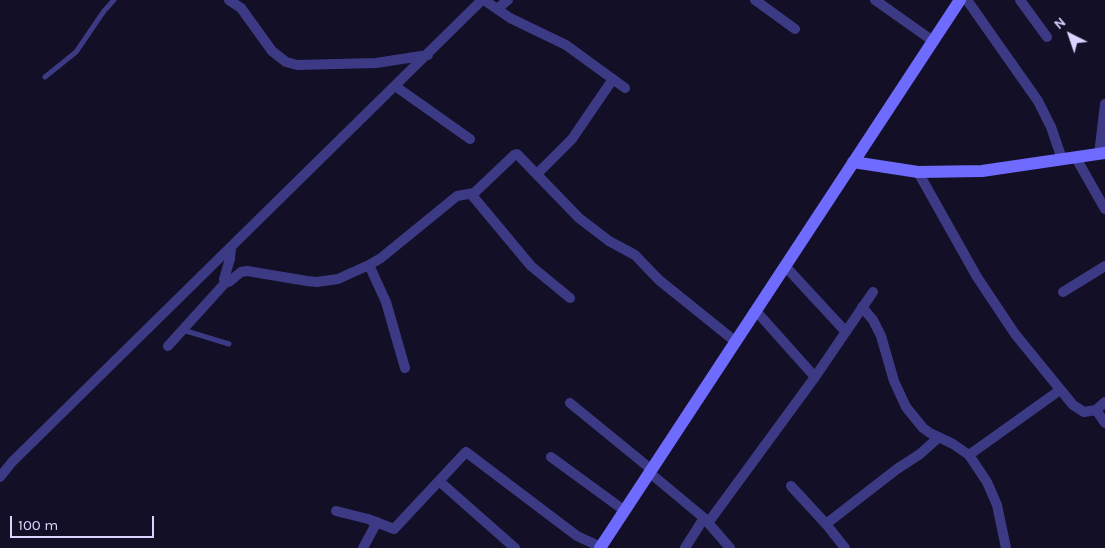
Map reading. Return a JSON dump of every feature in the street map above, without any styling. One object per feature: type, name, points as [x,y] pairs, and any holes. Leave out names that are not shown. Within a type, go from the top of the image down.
[{"type":"street","points":[[229,0],[241,8],[272,51],[286,62],[298,65],[376,63],[428,54]]},
{"type":"street","points":[[0,477],[12,462],[483,0],[510,18],[566,45],[625,88]]},
{"type":"street","points":[[497,9],[508,0]]},
{"type":"street","points":[[755,0],[795,29]]},
{"type":"street","points":[[875,0],[933,41]]},
{"type":"street","points":[[336,511],[377,522],[389,528],[396,528],[468,452],[539,509],[577,536],[603,547],[624,511],[960,0]]},
{"type":"street","points":[[967,0],[1038,101],[1051,127],[1062,159]]},
{"type":"street","points":[[1020,0],[1047,37]]},
{"type":"street","points":[[537,174],[572,140],[613,79]]},
{"type":"street","points":[[395,86],[470,139]]},
{"type":"street","points":[[853,162],[918,172],[982,171],[1102,154],[1105,104]]},
{"type":"street","points":[[168,346],[226,282],[229,282],[241,272],[247,270],[308,281],[338,279],[369,265],[398,244],[456,196],[471,194],[516,154],[579,218],[609,240],[635,255],[659,280],[736,342]]},
{"type":"street","points":[[1076,158],[1105,209]]},
{"type":"street","points":[[918,172],[988,293],[1015,334],[1060,390],[1082,412],[1096,410],[1105,402]]},
{"type":"street","points":[[471,194],[531,266],[570,298]]},
{"type":"street","points":[[226,282],[224,279],[230,259],[231,247]]},
{"type":"street","points":[[369,265],[386,302],[405,368]]},
{"type":"street","points":[[785,266],[846,332]]},
{"type":"street","points":[[1063,292],[1105,266]]},
{"type":"street","points":[[685,548],[815,377],[873,292]]},
{"type":"street","points":[[862,307],[873,320],[881,336],[894,381],[906,408],[922,428],[953,444],[969,455],[987,482],[993,495],[1006,548]]},
{"type":"street","points":[[756,311],[815,377]]},
{"type":"street","points":[[969,455],[1060,390]]},
{"type":"street","points":[[570,403],[706,521],[730,548]]},
{"type":"street","points":[[1096,410],[1105,423]]},
{"type":"street","points":[[826,524],[939,438]]},
{"type":"street","points":[[551,457],[624,511]]},
{"type":"street","points":[[439,481],[515,548]]},
{"type":"street","points":[[791,486],[845,548]]},
{"type":"street","points":[[363,548],[377,522]]},
{"type":"lane","points":[[44,77],[76,52],[114,0]]},
{"type":"lane","points":[[183,330],[229,344]]}]
